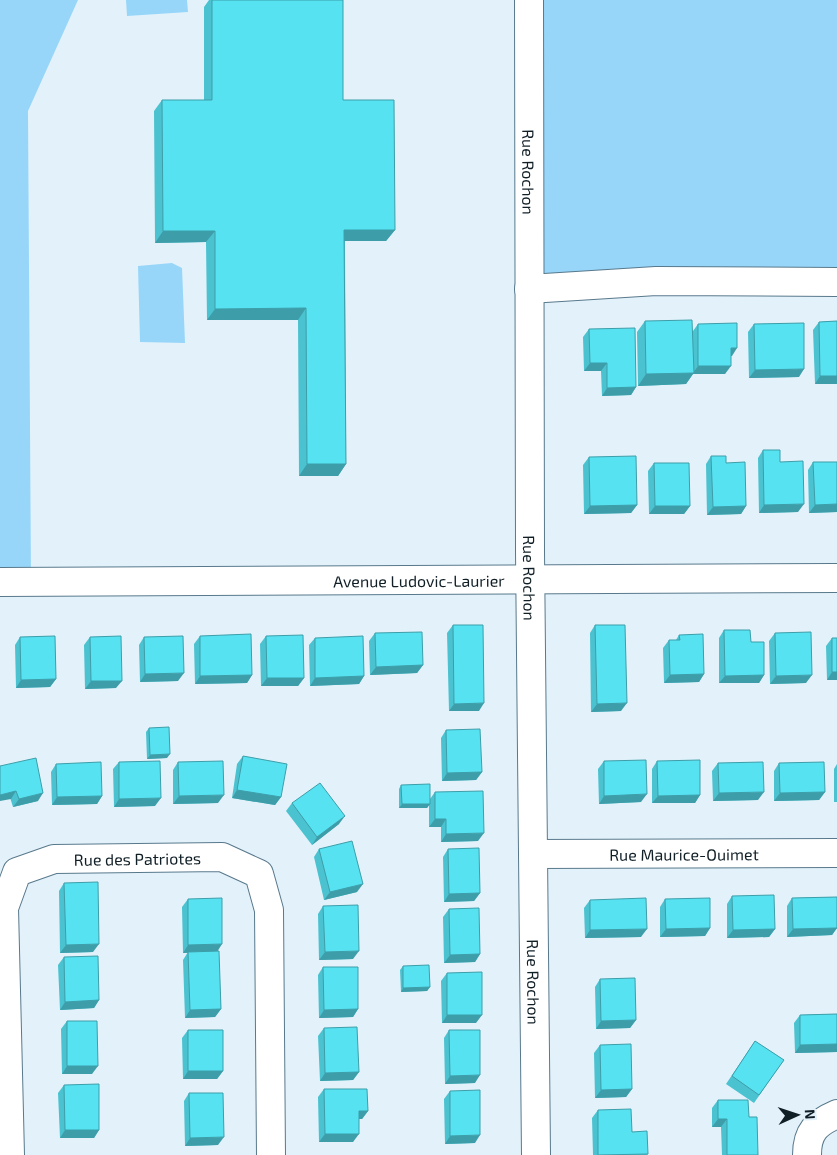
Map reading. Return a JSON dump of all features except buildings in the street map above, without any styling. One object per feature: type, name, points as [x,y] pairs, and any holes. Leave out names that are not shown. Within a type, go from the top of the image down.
[{"type":"street","name":"Rue Rochon","points":[[529,0],[530,579],[536,1155]]},
{"type":"street","points":[[529,290],[656,281],[837,282]]},
{"type":"street","name":"Avenue Ludovic-Laurier","points":[[0,582],[837,578]]},
{"type":"street","name":"Rue Maurice-Ouimet","points":[[533,854],[837,854]]},
{"type":"street","name":"Rue des Patriotes","points":[[10,1155],[4,908],[17,872],[54,859],[222,857],[258,874],[269,910],[271,1155]]},
{"type":"street","points":[[807,1155],[807,1139],[821,1121],[837,1114]]},
{"type":"shaded area","points":[[0,0],[78,0],[28,111],[31,582],[0,582]]},
{"type":"shaded area","points":[[126,0],[187,0],[188,12],[127,16]]},
{"type":"shaded area","points":[[529,0],[837,0],[837,279],[528,285]]},
{"type":"shaded area","points":[[172,263],[182,268],[185,343],[140,342],[138,266]]}]
